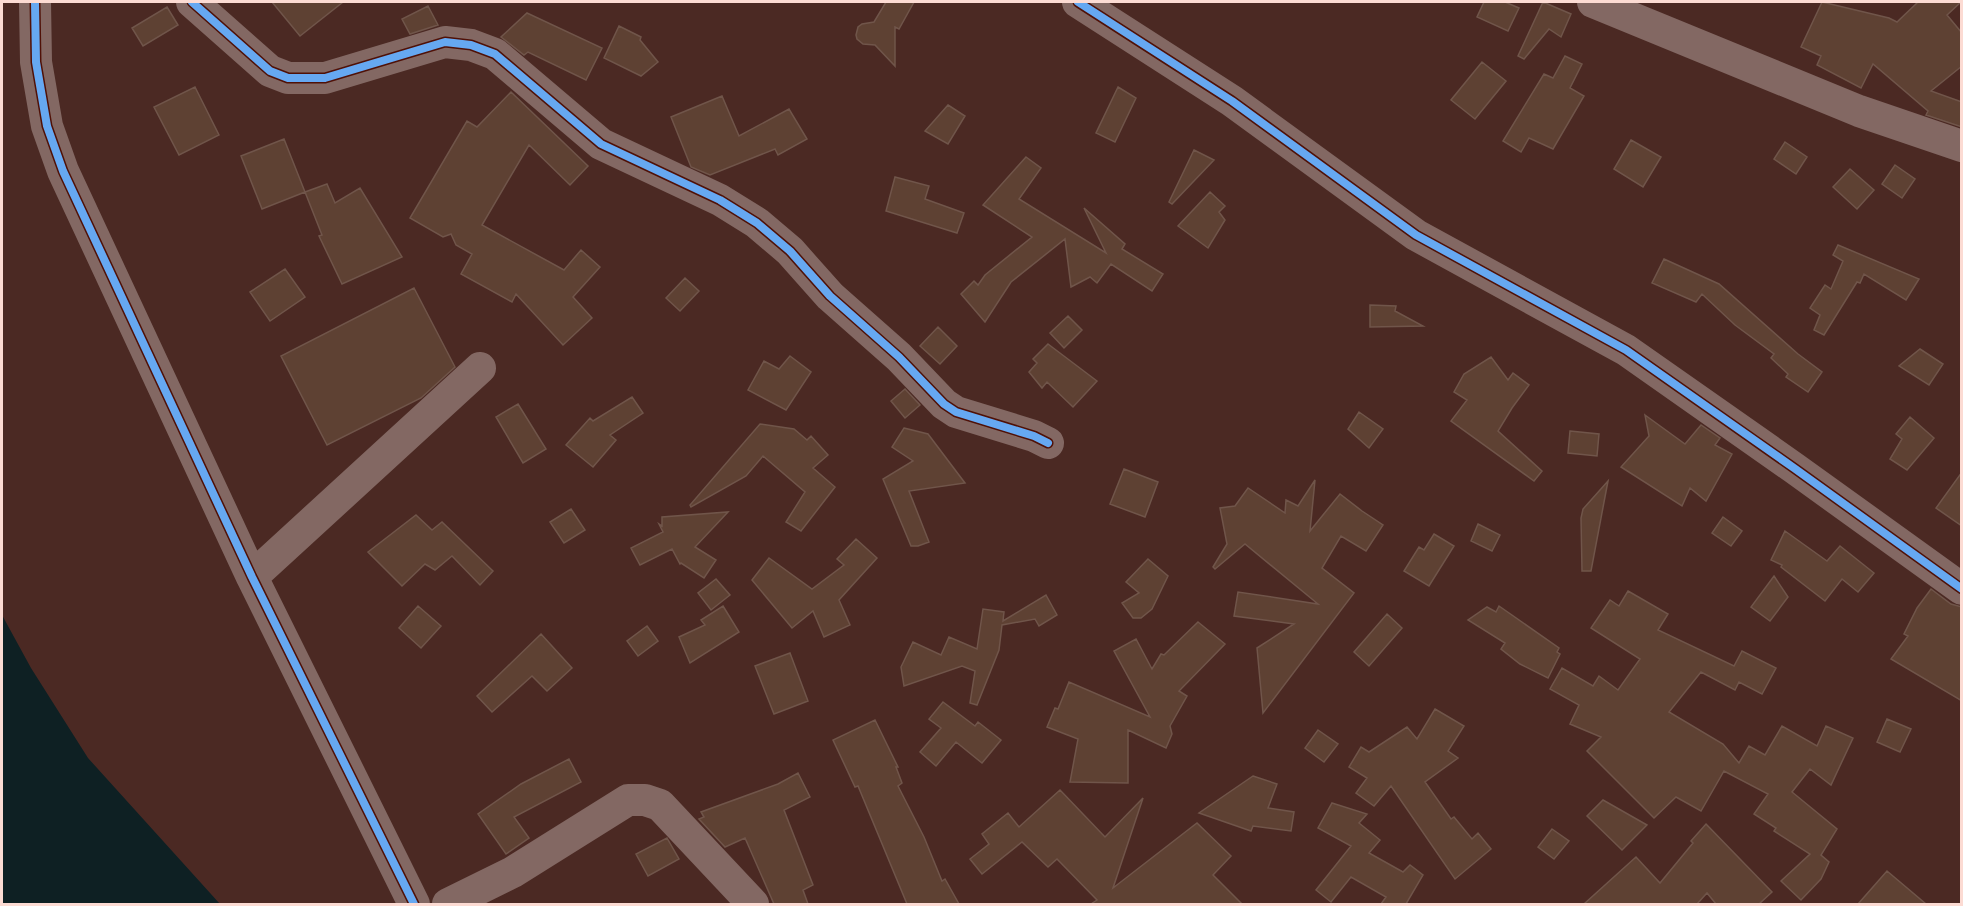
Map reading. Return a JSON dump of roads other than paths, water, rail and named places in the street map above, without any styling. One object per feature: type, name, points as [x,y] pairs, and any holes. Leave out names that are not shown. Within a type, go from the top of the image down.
[{"type":"street","points":[[35,2],[36,62],[48,126],[63,171],[252,576],[414,904]]},
{"type":"street","points":[[192,2],[270,71],[288,78],[325,78],[445,42],[471,45],[495,54],[601,144],[720,200],[757,223],[790,251],[830,296],[899,357],[944,404],[956,412],[1034,436],[1048,443]]},
{"type":"street","points":[[1078,2],[1232,101],[1416,235],[1626,350],[1962,589]]},
{"type":"street","points":[[1593,2],[1859,111],[1962,146]]},
{"type":"street","points":[[252,576],[480,368]]},
{"type":"street","points":[[448,904],[513,872],[628,800],[645,800],[660,805],[753,904]]}]
